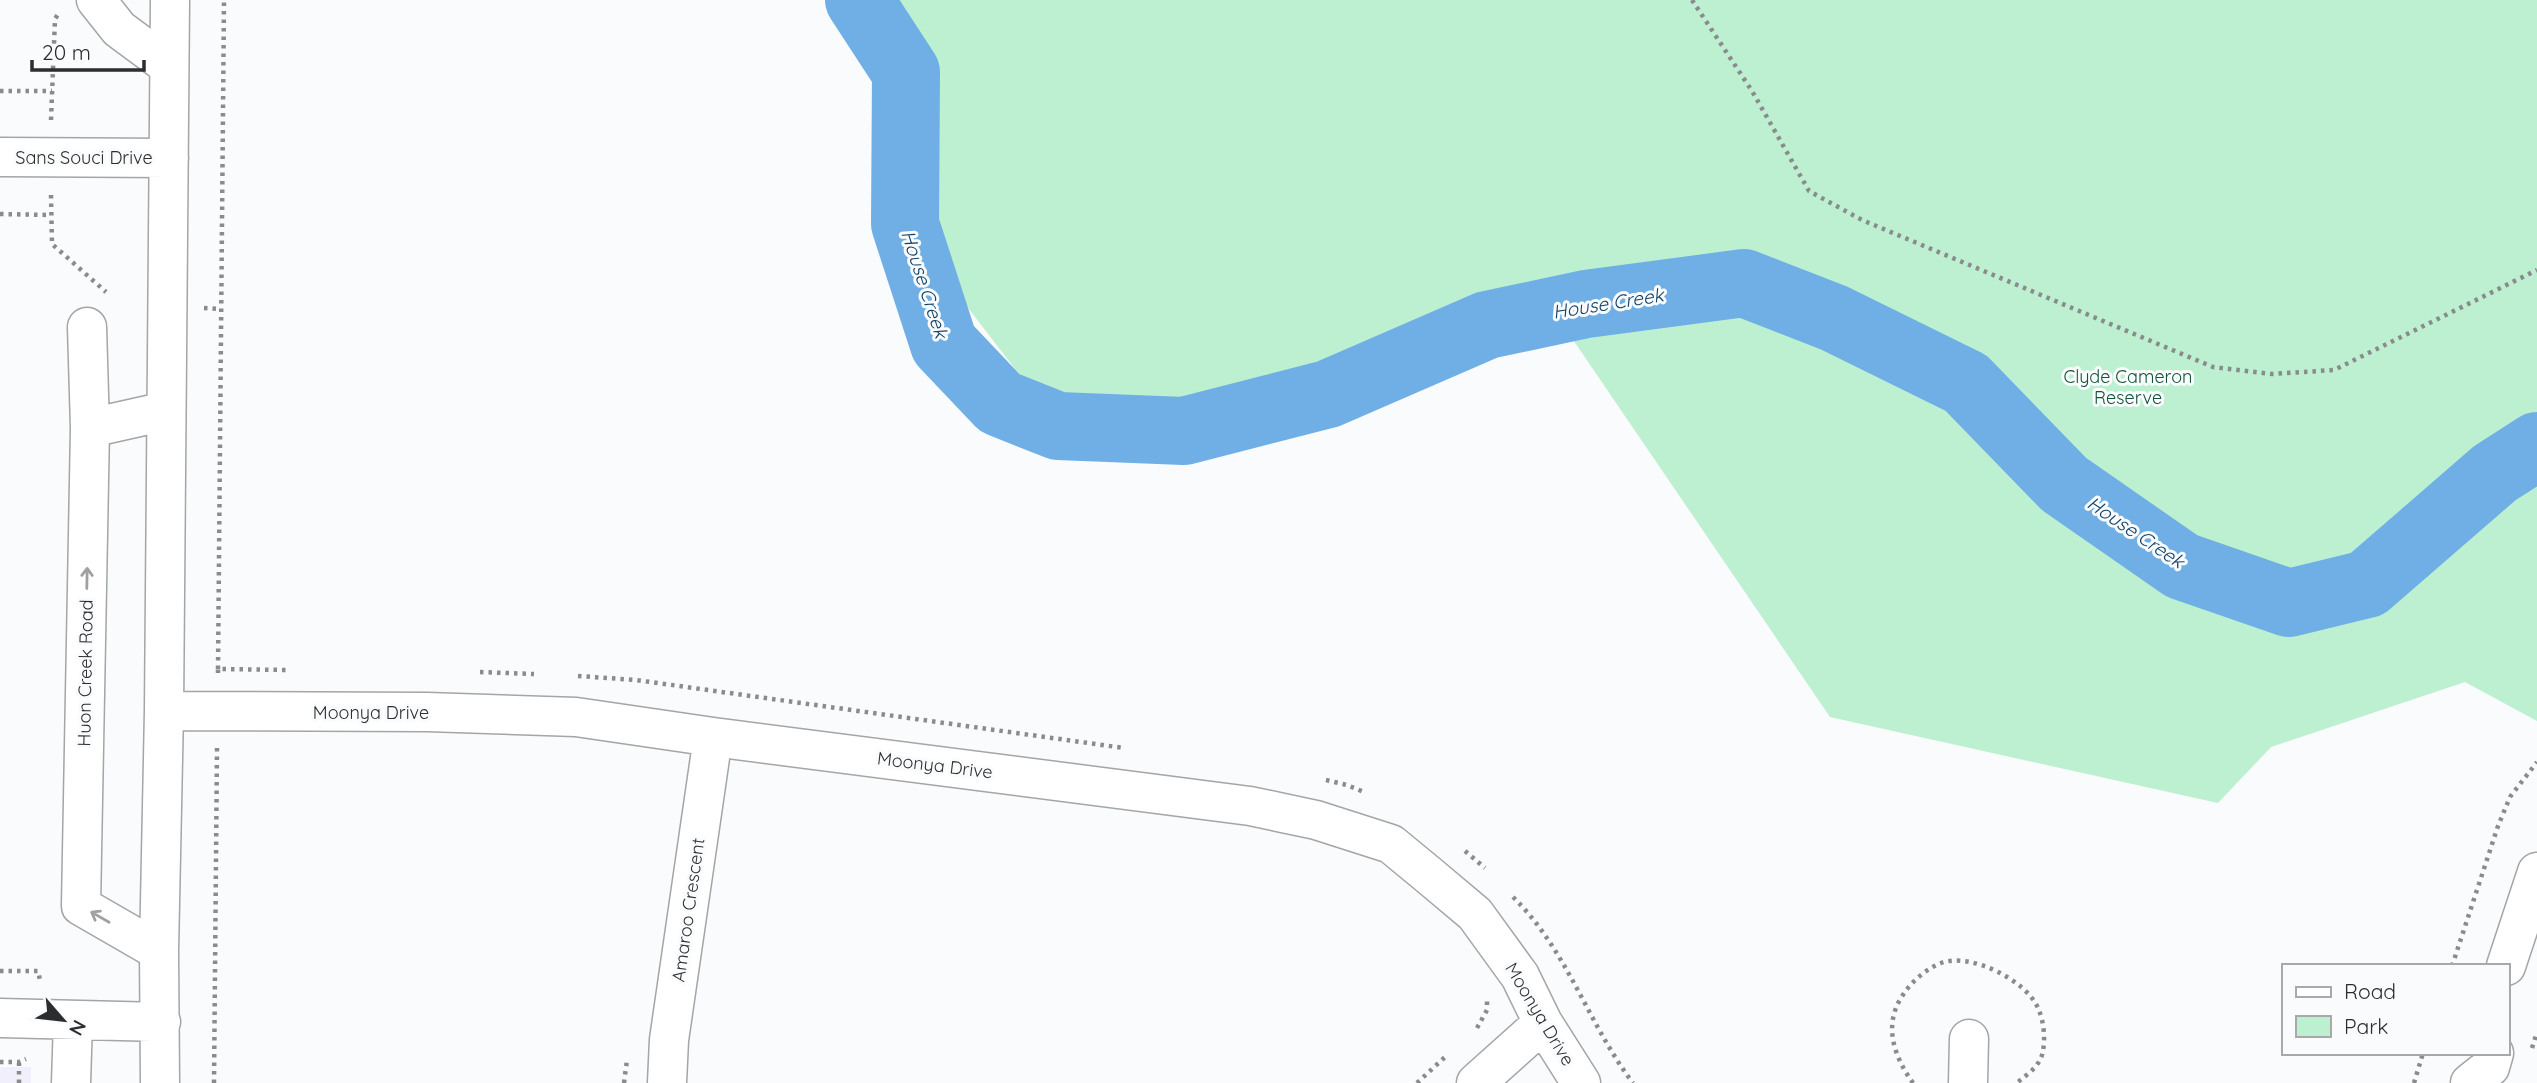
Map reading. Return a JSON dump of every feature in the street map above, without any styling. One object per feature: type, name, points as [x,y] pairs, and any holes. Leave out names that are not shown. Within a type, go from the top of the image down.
[{"type":"street","points":[[96,0],[119,29],[169,66]]},
{"type":"street","points":[[160,1083],[159,950],[164,711],[170,0]]},
{"type":"street","name":"Sans Souci Drive","points":[[0,157],[169,158]]},
{"type":"street","points":[[87,327],[90,428],[166,411]]},
{"type":"street","name":"Huon Creek Road","points":[[90,428],[81,906],[159,950]]},
{"type":"street","name":"Moonya Drive","points":[[164,711],[427,712],[576,717],[1251,806],[1316,820],[1391,844],[1475,914],[1520,976],[1530,1034],[1581,1083]]},
{"type":"street","name":"Amaroo Crescent","points":[[667,1083],[669,1040],[713,737]]},
{"type":"street","points":[[2507,964],[2537,872]]},
{"type":"street","points":[[0,1018],[161,1021]]},
{"type":"street","points":[[71,1083],[73,1021]]},
{"type":"street","points":[[1476,1083],[1530,1034]]},
{"type":"street","points":[[1968,1083],[1969,1040]]},
{"type":"street","points":[[2461,1055],[2459,1062],[2468,1083],[2490,1067],[2493,1055]]},
{"type":"path","points":[[218,669],[224,0]]},
{"type":"path","points":[[1692,0],[1757,101],[1809,191],[1862,220],[2213,367],[2272,374],[2334,370],[2537,270]]},
{"type":"path","points":[[0,91],[52,91]]},
{"type":"path","points":[[0,214],[51,215]]},
{"type":"path","points":[[214,1083],[217,747],[230,747]]},
{"type":"path","points":[[2453,964],[2510,797],[2537,762]]},
{"type":"path","points":[[1469,1035],[1478,1027],[1486,1010],[1488,992],[1505,1017],[1530,1034]]},
{"type":"path","points":[[1417,1083],[1452,1051]]},
{"type":"path","points":[[624,1083],[628,1052]]},
{"type":"path","points":[[2414,1083],[2422,1055]]},
{"type":"path","points":[[0,1062],[19,1062],[19,1083]]},
{"type":"shaded area","points":[[0,1067],[31,1067],[31,1083],[0,1083]]},
{"type":"green space","name":"Clyde Cameron Reserve","points":[[842,0],[2537,0],[2537,721],[2465,682],[2271,747],[2218,803],[1830,717],[1565,328],[1385,350],[1254,397],[1100,420],[1050,406],[1015,369],[929,257],[884,72]]},
{"type":"waterway","name":"House Creek","points":[[859,0],[906,72],[905,224],[944,344],[1000,403],[1058,426],[1184,431],[1328,394],[1487,325],[1586,304],[1744,283],[1834,318],[1966,383],[2064,484],[2182,566],[2289,603],[2367,584],[2495,473],[2537,446]]}]
